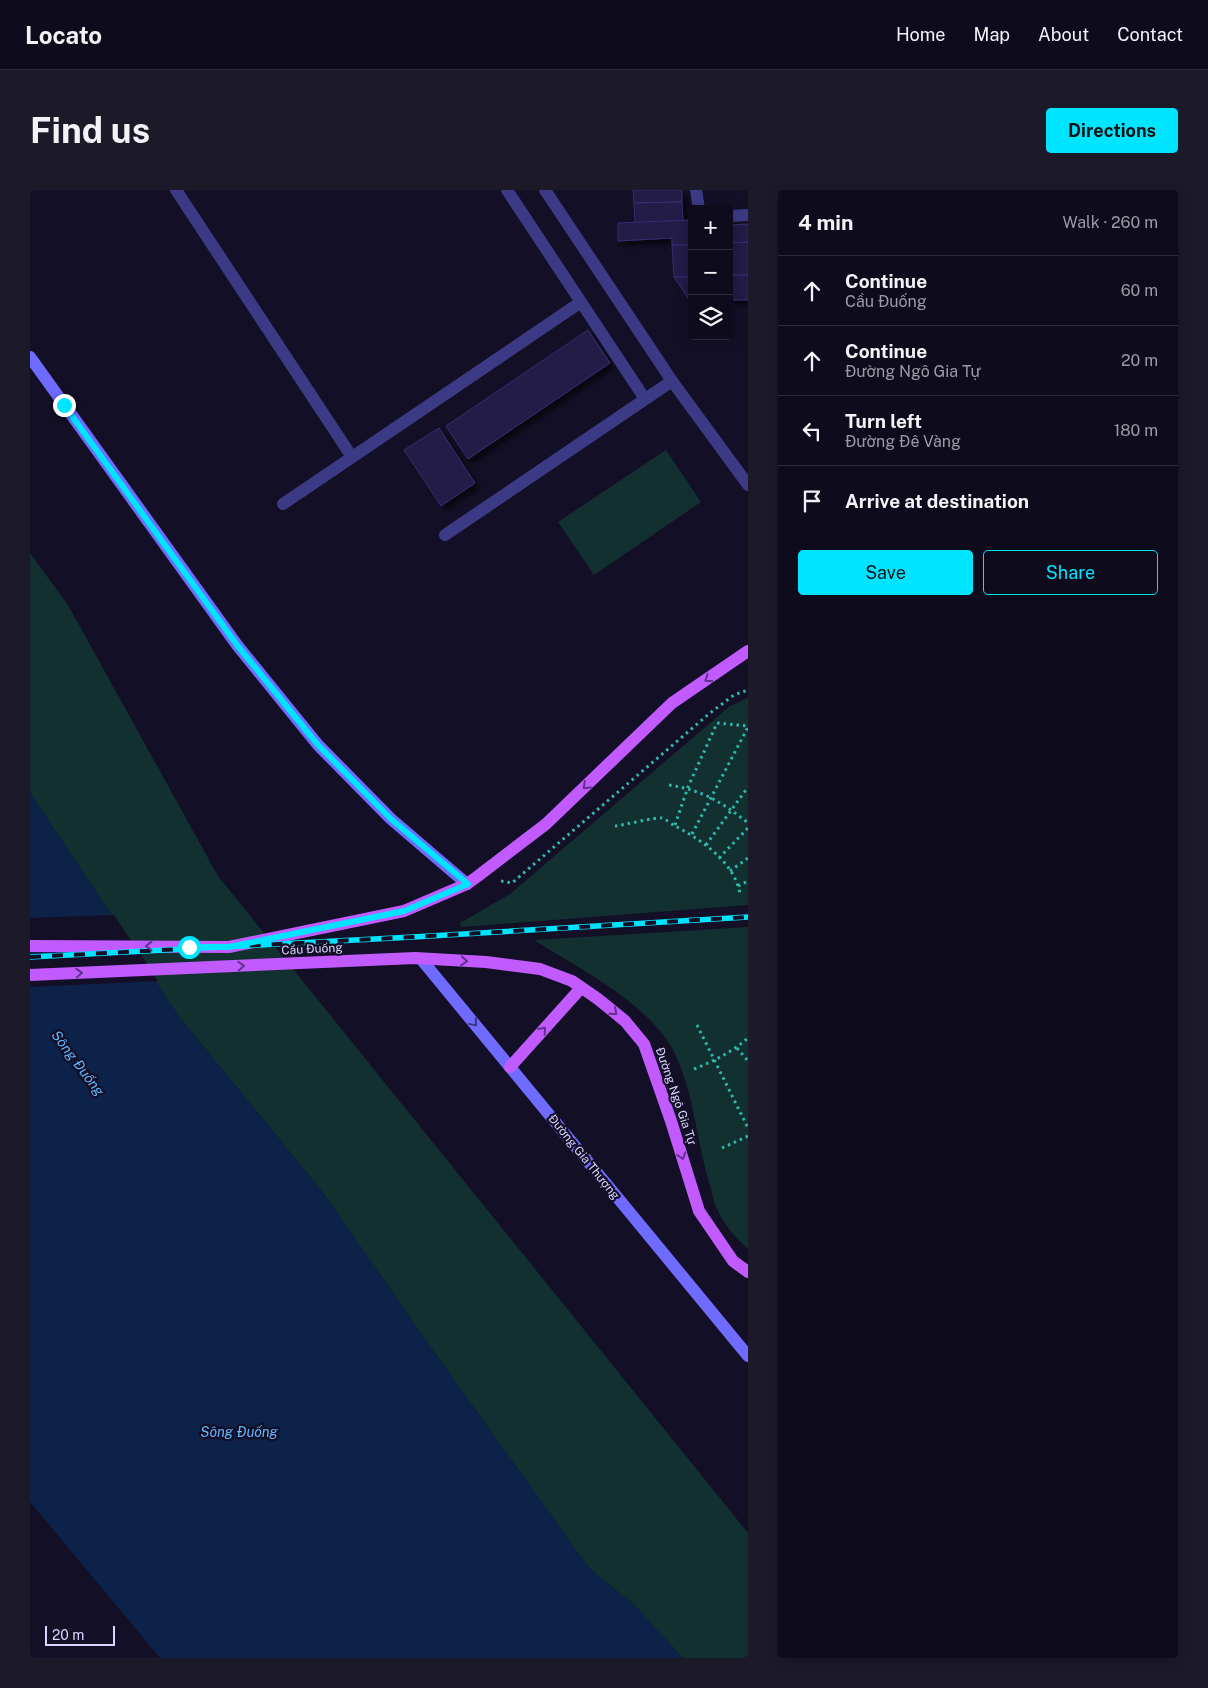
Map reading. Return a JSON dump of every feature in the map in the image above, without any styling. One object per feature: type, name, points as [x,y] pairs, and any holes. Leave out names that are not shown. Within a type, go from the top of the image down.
[{"type":"main road","points":[[30,357],[237,645],[312,737],[391,819],[473,880],[546,824],[672,704],[748,651]]},
{"type":"main road","name":"Cầu Đuống","points":[[30,946],[229,947],[404,911],[473,880]]},
{"type":"main road","name":"Cầu Đuống","points":[[30,975],[418,958]]},
{"type":"main road","name":"Đường Ngô Gia Tự","points":[[418,958],[486,962],[540,969],[572,981],[625,1021],[644,1044],[699,1211],[733,1261],[748,1272]]},
{"type":"main road","name":"Đường Gia Thượng","points":[[418,958],[748,1356]]},
{"type":"main road","points":[[510,1067],[581,988]]},
{"type":"street","points":[[176,190],[352,457]]},
{"type":"street","points":[[507,190],[645,399]]},
{"type":"street","points":[[545,190],[672,381],[748,486]]},
{"type":"street","points":[[696,190],[699,205]]},
{"type":"street","points":[[733,216],[748,215]]},
{"type":"street","points":[[283,504],[581,302]]},
{"type":"street","points":[[445,535],[672,381]]},
{"type":"path","points":[[473,880],[512,883],[710,713],[734,695],[748,690]]},
{"type":"path","points":[[675,825],[688,788],[717,723],[748,726],[692,834]]},
{"type":"path","points":[[669,785],[688,788],[712,797],[732,809],[748,823]]},
{"type":"path","points":[[706,845],[748,787]]},
{"type":"path","points":[[615,826],[661,818],[692,834],[706,845],[730,871],[740,894]]},
{"type":"path","points":[[719,858],[748,828]]},
{"type":"path","points":[[730,871],[748,858]]},
{"type":"path","points":[[738,886],[748,881]]},
{"type":"path","points":[[697,1025],[748,1128]]},
{"type":"path","points":[[694,1069],[737,1048],[748,1038]]},
{"type":"path","points":[[737,1048],[748,1061]]},
{"type":"path","points":[[722,1148],[748,1136]]},
{"type":"green space","points":[[666,450],[701,502],[594,575],[558,522]]},
{"type":"green space","points":[[30,553],[68,605],[218,876],[748,1533],[748,1658],[683,1658],[633,1604],[589,1568],[321,1190],[179,1017],[30,793]]},
{"type":"green space","points":[[748,698],[748,905],[461,927],[460,923],[510,894],[730,706]]},
{"type":"green space","points":[[748,927],[748,1249],[727,1227],[716,1208],[686,1082],[673,1050],[646,1016],[629,1001],[590,974],[534,940]]},
{"type":"water","name":"Sông Đuống","points":[[30,793],[179,1017],[321,1190],[589,1568],[633,1604],[683,1658],[160,1658],[30,1502]]},
{"type":"pier","points":[[114,915],[134,945],[30,944],[30,918]]},
{"type":"pier","points":[[139,951],[158,981],[30,987],[30,957]]},
{"type":"building","points":[[633,190],[682,190],[682,202],[634,203]]},
{"type":"building","points":[[682,202],[683,221],[635,223],[634,203]]},
{"type":"building","points":[[688,220],[688,245],[672,245],[672,238],[618,241],[618,223]]},
{"type":"building","points":[[748,224],[748,242],[733,243],[733,225]]},
{"type":"building","points":[[748,242],[748,275],[733,275],[733,243]]},
{"type":"building","points":[[672,245],[688,245],[688,277],[674,277]]},
{"type":"building","points":[[733,275],[748,275],[748,300],[733,300]]},
{"type":"building","points":[[674,277],[688,277],[688,298]]},
{"type":"building","points":[[588,330],[610,363],[468,459],[446,426]]},
{"type":"building","points":[[439,428],[475,483],[441,506],[404,450]]},
{"type":"railway","points":[[30,957],[748,917]]},
{"type":"route","points":[[64,405],[237,645],[318,745],[391,819],[468,884],[404,911],[229,947],[189,947]]}]
